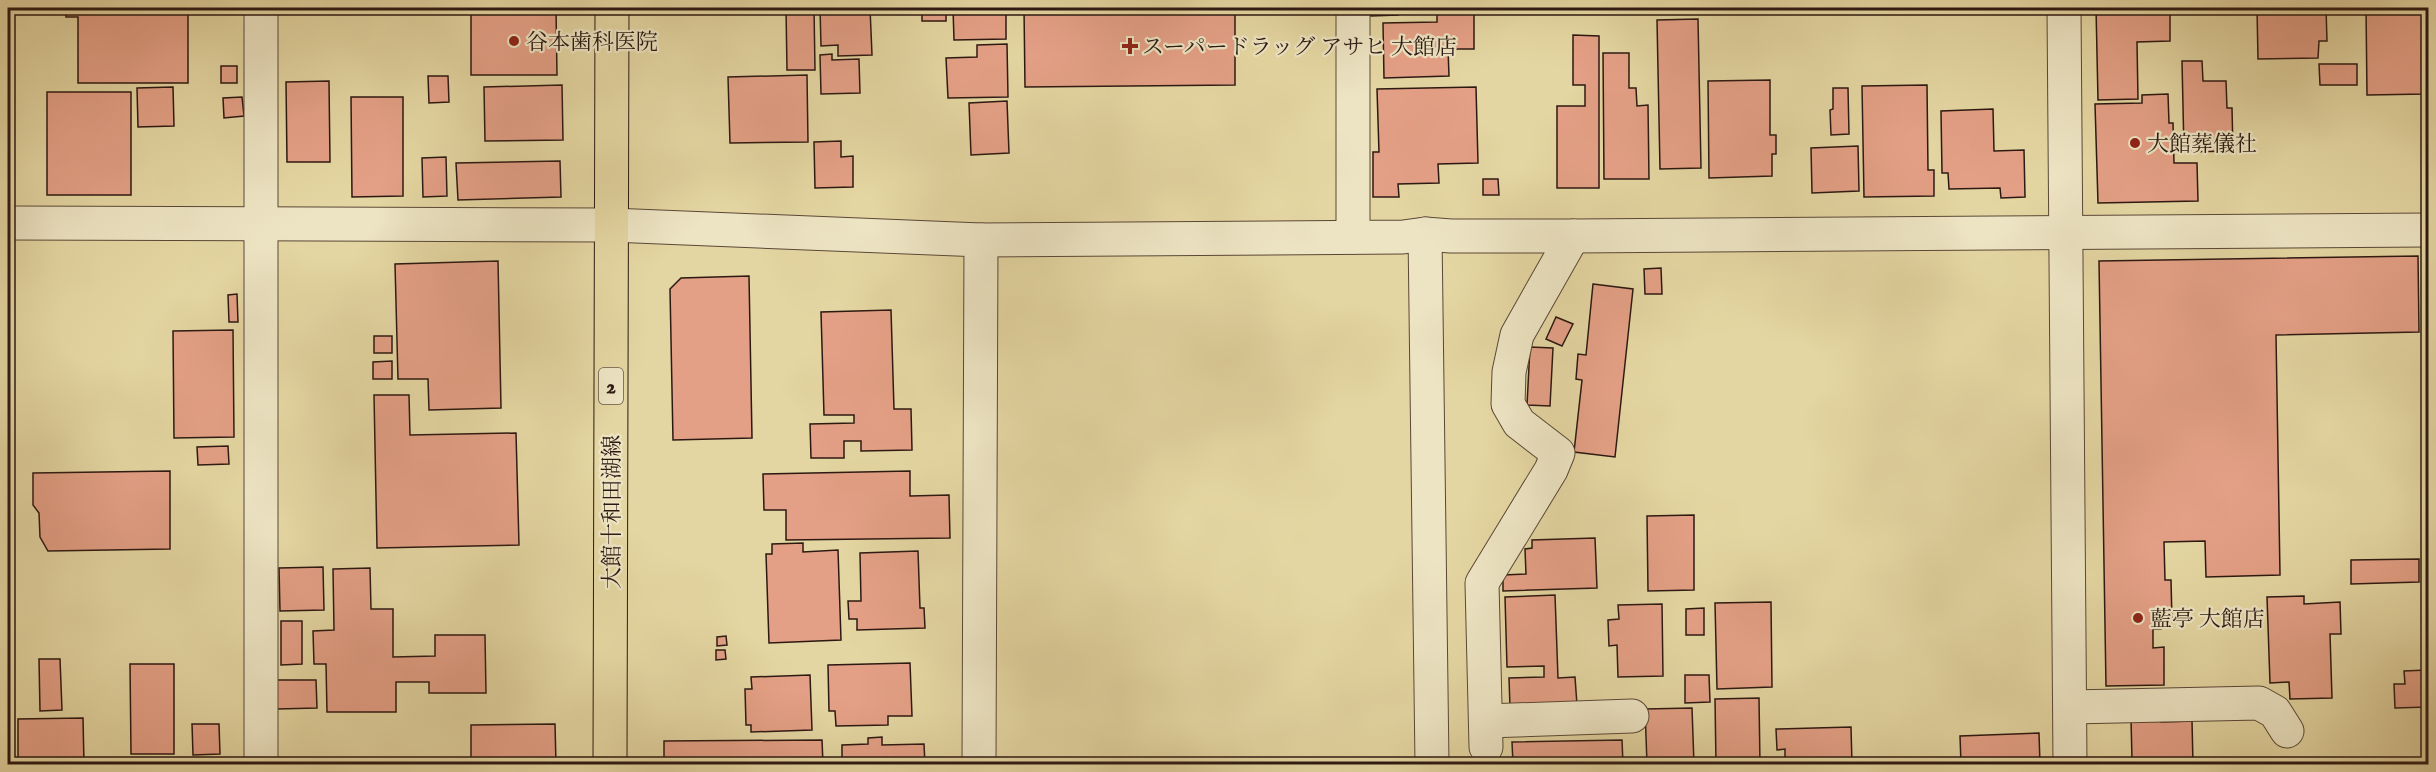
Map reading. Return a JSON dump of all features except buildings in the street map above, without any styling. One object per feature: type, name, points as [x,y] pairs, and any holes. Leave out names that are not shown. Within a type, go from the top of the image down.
[{"type":"main road","name":"大館十和田湖線","points":[[610,765],[612,8]]},
{"type":"street","points":[[261,8],[261,765]]},
{"type":"street","points":[[1353,8],[1353,237]]},
{"type":"street","points":[[2064,8],[2070,765]]},
{"type":"street","points":[[8,223],[611,225],[981,240],[1403,237],[1425,234],[1573,236],[2428,230]]},
{"type":"street","points":[[1425,234],[1432,765]]},
{"type":"street","points":[[1573,236],[1517,335],[1509,372],[1509,404],[1519,423],[1558,453],[1551,470],[1482,583],[1486,734],[1632,716]]},
{"type":"street","points":[[980,765],[981,240]]},
{"type":"street","points":[[2071,707],[2259,703],[2275,712],[2287,731]]},
{"type":"place","name":"谷本歯科医院","points":[[514,41]]},
{"type":"place","name":"スーパードラッグ アサヒ 大館店","points":[[1130,46]]},
{"type":"place","name":"大館葬儀社","points":[[2135,143]]},
{"type":"place","name":"藍亭 大館店","points":[[2138,618]]}]
